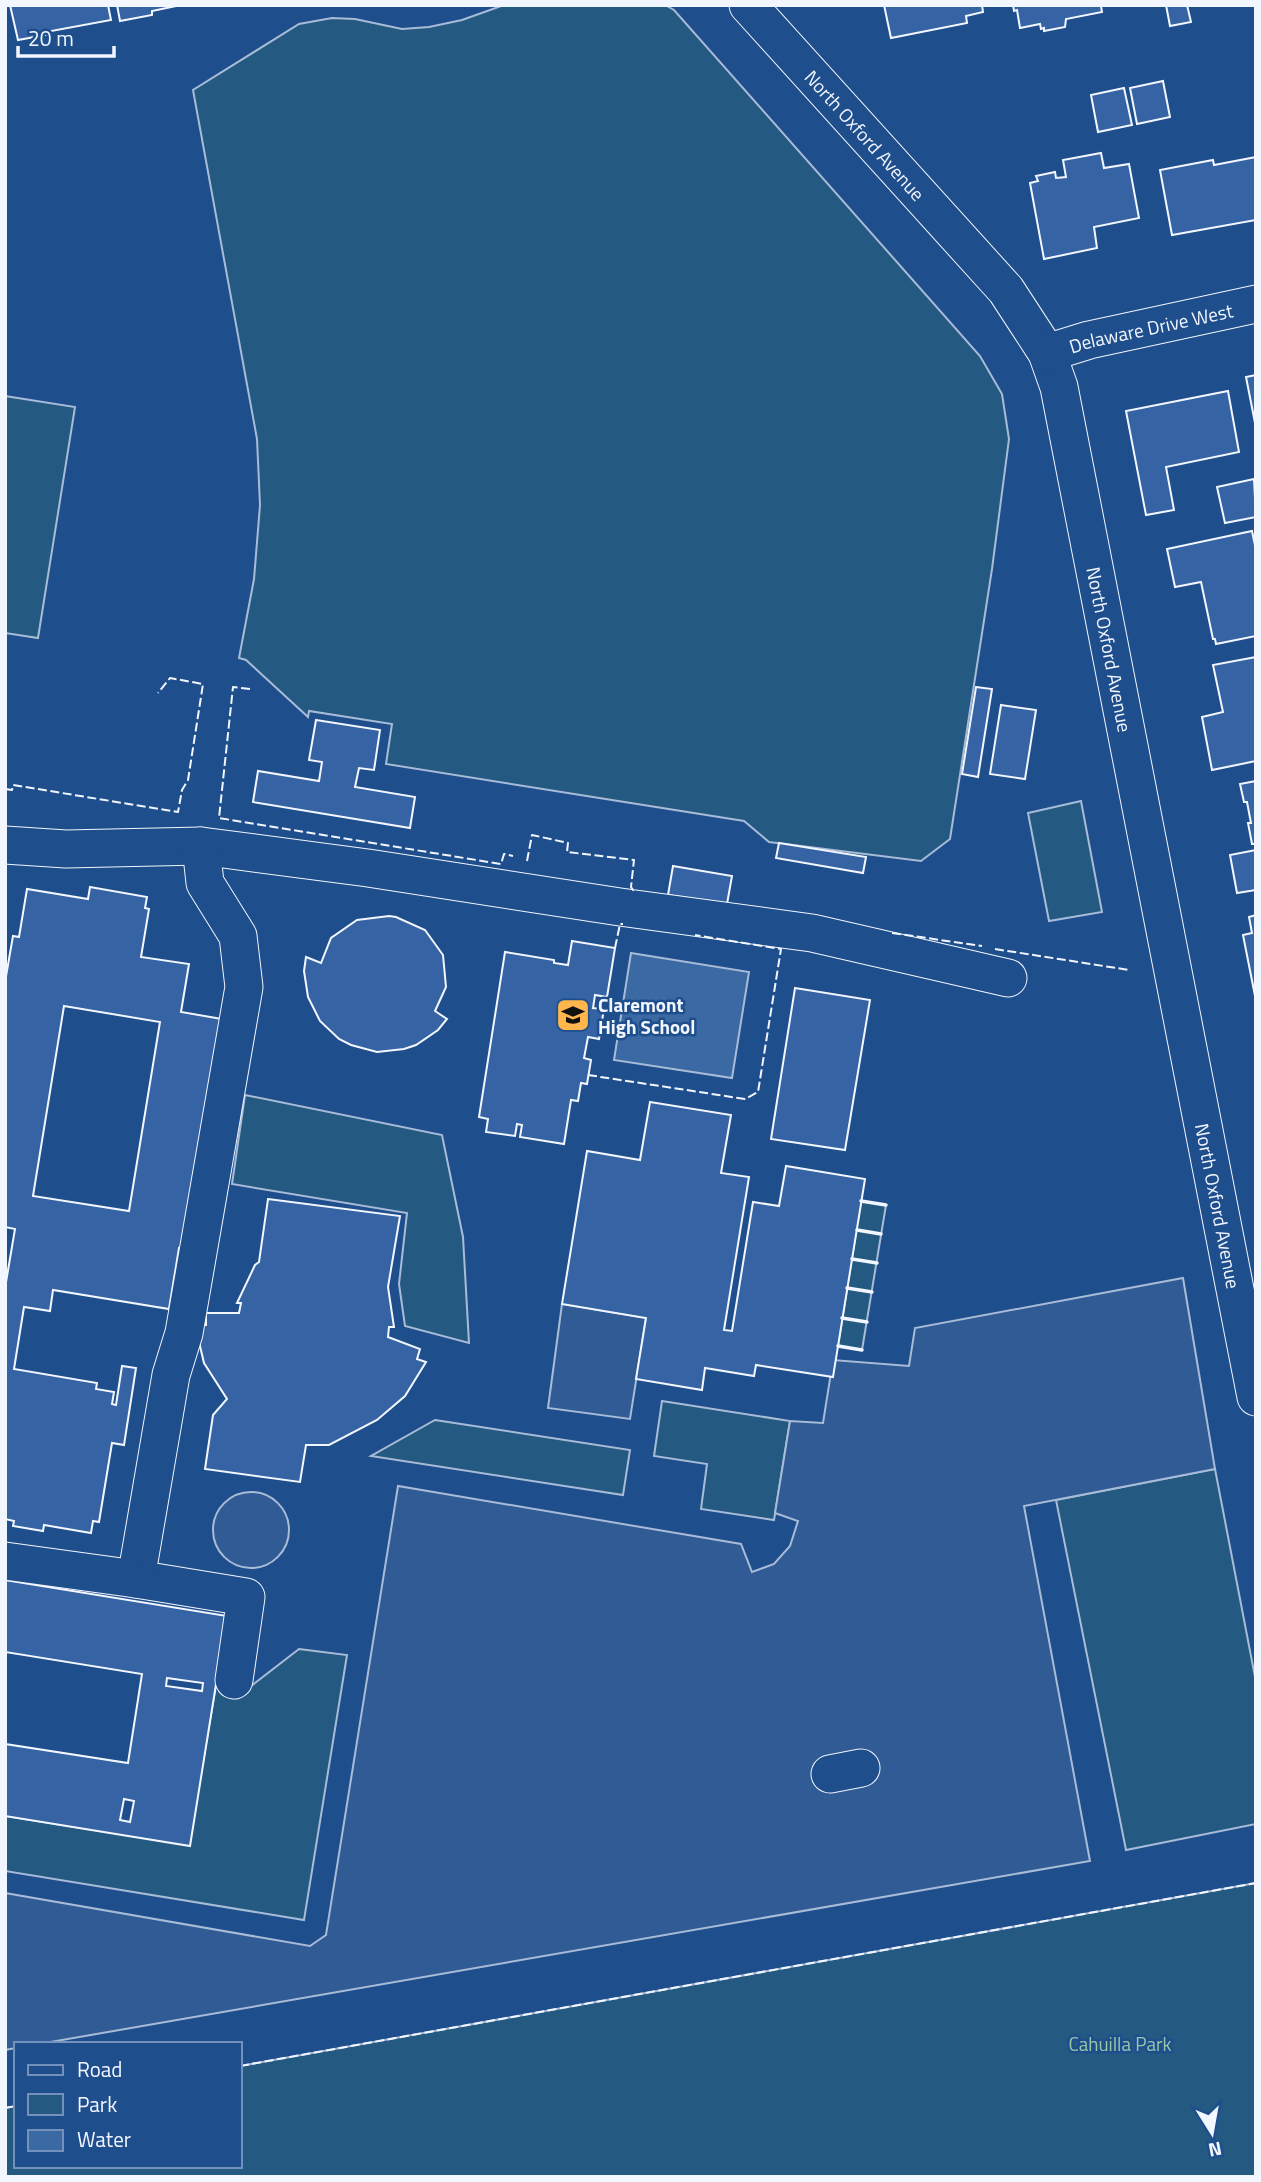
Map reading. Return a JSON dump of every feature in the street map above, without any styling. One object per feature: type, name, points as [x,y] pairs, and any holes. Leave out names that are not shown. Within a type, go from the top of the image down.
[{"type":"street","name":"North Oxford Avenue","points":[[748,5],[1006,290],[1048,353],[1059,387],[1255,1394]]},
{"type":"street","name":"Delaware Drive West","points":[[1048,353],[1089,340],[1256,304]]},
{"type":"street","points":[[5,845],[66,849],[201,846],[369,868],[620,907],[812,933],[1008,978]]},
{"type":"street","points":[[136,1579],[171,1375],[186,1320],[244,987],[238,936],[205,883],[201,846]]},
{"type":"street","points":[[5,1561],[247,1597],[234,1680]]},
{"type":"green space","points":[[504,5],[665,5],[674,10],[980,356],[1002,394],[1009,439],[992,569],[950,839],[921,861],[769,842],[744,821],[386,764],[392,724],[309,711],[308,717],[246,660],[239,658],[254,579],[260,505],[257,439],[193,90],[299,24],[332,18],[355,19],[402,29],[429,27],[462,20]]},
{"type":"green space","points":[[5,396],[75,407],[38,638],[5,633]]},
{"type":"green space","points":[[1081,801],[1102,912],[1049,921],[1028,813]]},
{"type":"green space","points":[[245,1095],[442,1135],[463,1237],[469,1343],[405,1326],[399,1284],[407,1213],[232,1184]]},
{"type":"green space","points":[[861,1201],[886,1205],[862,1350],[838,1346]]},
{"type":"green space","points":[[662,1401],[790,1421],[774,1520],[701,1509],[707,1464],[654,1456]]},
{"type":"green space","points":[[435,1420],[630,1450],[623,1495],[371,1456]]},
{"type":"green space","points":[[1215,1469],[1256,1682],[1256,1824],[1126,1850],[1056,1500]]},
{"type":"green space","points":[[299,1649],[347,1655],[304,1920],[5,1871],[5,1816],[189,1845],[216,1685],[246,1690]]},
{"type":"green space","name":"Cahuilla Park","points":[[1256,1883],[1256,2177],[5,2177],[5,2108],[14,2106],[14,2168],[242,2168],[242,2066]]},
{"type":"shaded area","points":[[1183,1278],[1215,1469],[1024,1506],[1090,1861],[50,2042],[14,2042],[14,2048],[5,2050],[5,1893],[310,1946],[326,1935],[398,1486],[741,1544],[752,1572],[774,1564],[790,1546],[798,1521],[775,1513],[790,1421],[823,1423],[833,1360],[909,1366],[915,1328]]},
{"type":"shaded area","points":[[562,1304],[646,1318],[630,1419],[548,1408]]},
{"type":"shaded area","points":[[251,1492],[265,1495],[278,1503],[286,1516],[289,1530],[286,1544],[278,1557],[265,1565],[251,1568],[237,1565],[224,1557],[216,1544],[213,1530],[216,1516],[224,1503],[237,1495]]},
{"type":"water","points":[[631,953],[749,972],[732,1078],[614,1060]]},
{"type":"building","points":[[10,5],[108,5],[111,20],[18,40]]},
{"type":"building","points":[[117,5],[181,5],[152,11],[152,15],[120,21]]},
{"type":"building","points":[[884,5],[982,5],[983,12],[966,16],[967,23],[891,38]]},
{"type":"building","points":[[1013,5],[1105,5],[1101,6],[1102,12],[1066,19],[1065,27],[1044,31],[1040,24],[1020,28],[1017,10],[1014,11]]},
{"type":"building","points":[[1166,5],[1187,5],[1191,22],[1170,26]]},
{"type":"building","points":[[1163,81],[1170,117],[1137,124],[1130,88]]},
{"type":"building","points":[[1124,88],[1132,125],[1098,132],[1091,95]]},
{"type":"building","points":[[1101,153],[1104,168],[1129,164],[1139,218],[1094,227],[1097,248],[1044,259],[1030,183],[1038,181],[1036,176],[1055,172],[1056,178],[1066,177],[1063,160]]},
{"type":"building","points":[[1256,157],[1256,220],[1172,235],[1160,170],[1213,160],[1214,165]]},
{"type":"building","points":[[1256,375],[1256,428],[1246,377]]},
{"type":"building","points":[[1228,391],[1239,452],[1166,467],[1174,510],[1146,515],[1126,411]]},
{"type":"building","points":[[1254,479],[1256,517],[1225,523],[1217,487]]},
{"type":"building","points":[[1252,531],[1256,550],[1256,636],[1216,644],[1201,582],[1175,587],[1167,549]]},
{"type":"building","points":[[1256,657],[1256,761],[1212,770],[1202,717],[1223,712],[1213,665]]},
{"type":"building","points":[[976,687],[992,689],[978,777],[962,774]]},
{"type":"building","points":[[1001,705],[1036,710],[1025,779],[990,774]]},
{"type":"building","points":[[316,720],[380,730],[374,770],[359,768],[355,787],[415,797],[410,828],[253,802],[258,771],[319,781],[322,762],[309,760]]},
{"type":"building","points":[[1256,781],[1256,844],[1252,844],[1247,802],[1244,802],[1240,784]]},
{"type":"building","points":[[779,843],[866,857],[863,873],[776,858]]},
{"type":"building","points":[[1256,850],[1256,890],[1237,893],[1230,855]]},
{"type":"building","points":[[673,866],[732,876],[727,904],[668,895]]},
{"type":"building","points":[[90,887],[147,897],[145,908],[149,909],[141,957],[189,964],[181,1012],[222,1019],[185,1249],[179,1248],[169,1309],[53,1290],[50,1311],[24,1307],[14,1369],[97,1383],[96,1389],[114,1392],[112,1404],[116,1405],[122,1366],[136,1368],[124,1445],[112,1443],[99,1522],[93,1521],[91,1533],[44,1525],[43,1531],[13,1526],[14,1521],[5,1519],[5,1288],[15,1229],[5,1227],[5,982],[13,936],[19,937],[27,889],[88,899]],"holes":[[[64,1006],[160,1022],[129,1211],[33,1196]]]},
{"type":"building","points":[[1256,915],[1256,1001],[1243,935],[1252,933],[1249,917]]},
{"type":"building","points":[[389,916],[425,930],[443,955],[446,987],[435,1011],[447,1019],[438,1030],[416,1045],[377,1052],[339,1039],[320,1021],[308,997],[304,971],[306,957],[321,963],[331,938],[357,920]]},
{"type":"building","points":[[572,941],[615,948],[607,997],[595,995],[593,1008],[604,1009],[599,1039],[588,1037],[584,1058],[591,1060],[587,1084],[581,1083],[578,1101],[571,1100],[564,1144],[520,1137],[522,1125],[517,1124],[515,1136],[486,1132],[488,1119],[479,1117],[505,952],[568,965]]},
{"type":"building","points":[[795,988],[870,1000],[845,1150],[771,1139]]},
{"type":"building","points":[[650,1102],[731,1115],[721,1173],[749,1177],[724,1330],[732,1331],[753,1202],[779,1206],[786,1166],[865,1179],[833,1377],[756,1365],[754,1376],[705,1368],[702,1390],[636,1379],[646,1318],[562,1304],[587,1151],[640,1160]]},
{"type":"building","points":[[268,1199],[400,1216],[388,1287],[394,1327],[389,1327],[388,1337],[420,1349],[417,1359],[426,1362],[405,1396],[377,1420],[329,1445],[306,1445],[300,1482],[205,1469],[213,1415],[227,1399],[204,1363],[195,1325],[206,1325],[206,1313],[239,1313],[241,1303],[237,1303],[255,1265],[259,1262]]},
{"type":"building","points":[[5,1580],[227,1616],[190,1846],[5,1816],[5,1744],[128,1763],[142,1674],[5,1652]],"holes":[[[167,1678],[203,1683],[202,1691],[166,1686]],[[124,1799],[134,1801],[130,1822],[120,1820]]]},
{"type":"fence","points":[[5,789],[12,790],[13,785],[178,812],[182,790],[188,780],[203,684],[170,678],[158,693]]},
{"type":"fence","points":[[250,689],[233,687],[219,818],[501,864],[504,854],[513,856]]},
{"type":"fence","points":[[527,861],[532,835],[568,843],[567,852],[634,860],[631,887],[637,891]]},
{"type":"fence","points":[[615,948],[620,924],[623,924]]},
{"type":"fence","points":[[892,933],[982,946]]},
{"type":"fence","points":[[588,1075],[745,1099],[758,1092],[781,949],[695,935]]},
{"type":"fence","points":[[995,949],[1129,970]]},
{"type":"fence","points":[[242,2066],[1256,1883]]},
{"type":"fence","points":[[5,2108],[14,2106]]},
{"type":"wall","points":[[861,1201],[886,1205]]},
{"type":"wall","points":[[857,1230],[881,1234]]},
{"type":"wall","points":[[852,1259],[877,1263]]},
{"type":"wall","points":[[847,1288],[872,1292]]},
{"type":"wall","points":[[842,1318],[867,1322]]},
{"type":"wall","points":[[838,1346],[862,1350]]},
{"type":"place","name":"Claremont High School","points":[[573,1015]]}]
